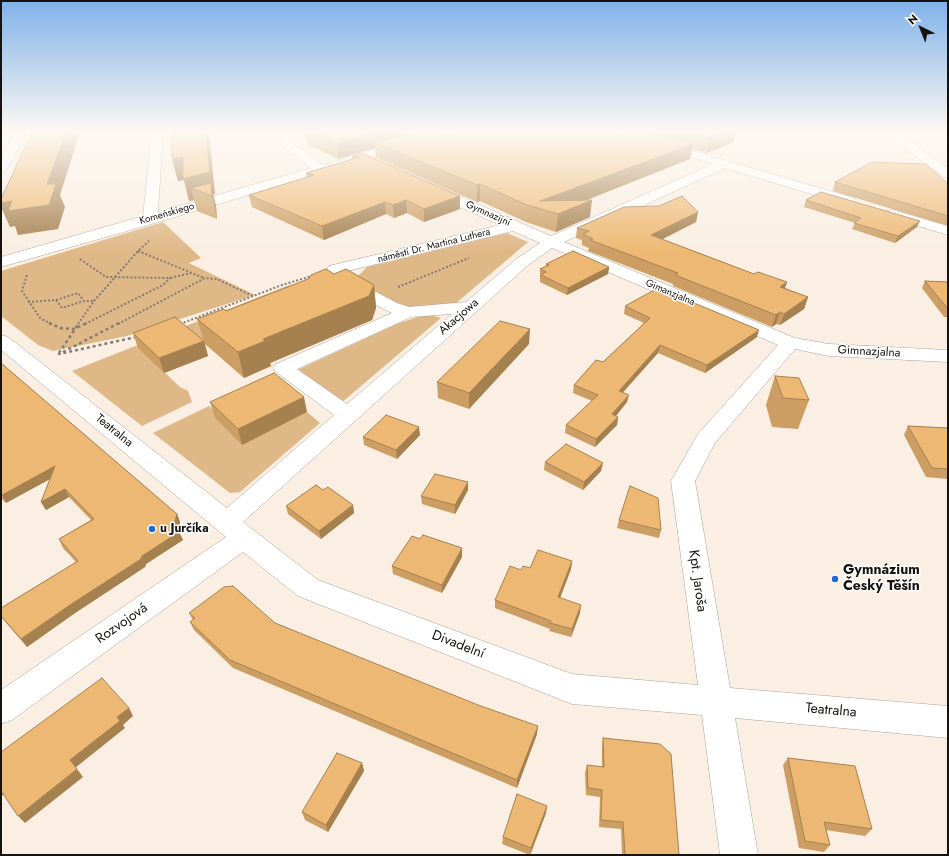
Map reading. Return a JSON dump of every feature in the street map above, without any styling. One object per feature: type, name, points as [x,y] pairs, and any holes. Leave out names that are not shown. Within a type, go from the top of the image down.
[{"type":"street","points":[[150,220],[154,172]]},
{"type":"street","name":"Komeńskiego","points":[[1,262],[150,220],[311,172]]},
{"type":"street","name":"Akacjowa","points":[[235,530],[348,415],[520,263],[551,242],[706,172]]},
{"type":"street","points":[[751,172],[858,204]]},
{"type":"street","name":"Gymnazijní","points":[[416,182],[551,242]]},
{"type":"street","points":[[881,211],[948,231]]},
{"type":"street","name":"náměstí Dr. Martina Luthera","points":[[336,269],[354,266],[514,226]]},
{"type":"street","name":"Gimanzjalna","points":[[551,242],[790,343]]},
{"type":"street","points":[[354,266],[349,276],[357,290],[391,307],[408,312]]},
{"type":"street","points":[[348,415],[283,368],[408,312],[471,307]]},
{"type":"street","name":"Gimnazjalna","points":[[790,343],[829,350],[948,356]]},
{"type":"street","name":"Kpt. Jaroša","points":[[739,855],[683,481],[706,439],[790,343]]},
{"type":"street","name":"Teatralna","points":[[5,350],[235,530]]},
{"type":"street","name":"Divadelní","points":[[235,530],[308,588],[572,689],[715,701]]},
{"type":"street","name":"Rozvojová","points":[[1,709],[235,530]]},
{"type":"street","name":"Teatralna","points":[[715,701],[948,722]]},
{"type":"path","points":[[65,343],[94,301],[138,251],[158,233],[150,220]]},
{"type":"path","points":[[138,251],[205,278],[217,279],[253,296]]},
{"type":"path","points":[[398,287],[476,255]]},
{"type":"path","points":[[78,257],[106,277],[170,278],[191,273]]},
{"type":"path","points":[[173,326],[282,285],[336,269]]},
{"type":"path","points":[[27,275],[22,291],[40,318],[60,328],[74,329],[163,285],[170,278]]},
{"type":"path","points":[[139,336],[58,354],[205,278]]},
{"type":"path","points":[[28,302],[56,300],[78,293],[84,301]]},
{"type":"path","points":[[56,300],[62,308],[84,301],[94,301]]},
{"type":"shaded area","points":[[163,222],[201,258],[189,263],[255,295],[127,336],[53,351],[38,345],[1,316],[1,271]]},
{"type":"shaded area","points":[[507,233],[528,242],[455,304],[410,309],[394,303],[361,286],[358,276],[367,267]]},
{"type":"shaded area","points":[[336,275],[332,289],[201,340],[139,348],[180,387],[188,391],[192,402],[142,426],[72,371],[287,286]]},
{"type":"shaded area","points":[[427,314],[441,318],[341,403],[297,370],[399,323]]},
{"type":"shaded area","points":[[209,406],[220,416],[242,444],[307,412],[320,423],[240,492],[230,493],[153,433]]},
{"type":"building","points":[[14,172],[51,172],[47,184],[56,184],[49,205],[8,211],[12,201],[1,203],[1,199]]},
{"type":"building","points":[[183,172],[210,172],[210,172],[183,179]]},
{"type":"building","points":[[405,172],[460,196],[424,209],[406,200],[393,205],[385,202],[322,226],[249,195],[314,175],[306,173]]},
{"type":"building","points":[[445,172],[618,172],[540,201],[592,200],[558,214],[527,205],[480,184],[477,185]]},
{"type":"building","points":[[854,172],[935,172],[948,184],[948,216],[835,182]]},
{"type":"building","points":[[211,183],[212,196],[191,188]]},
{"type":"building","points":[[821,192],[920,221],[898,236],[854,223],[861,218],[806,200]]},
{"type":"building","points":[[682,196],[698,212],[651,235],[754,274],[758,272],[787,282],[780,287],[808,297],[784,314],[780,312],[776,315],[675,275],[678,273],[590,240],[593,239],[583,234],[589,231],[577,228],[624,207],[659,206]]},
{"type":"building","points":[[573,251],[609,267],[568,288],[541,275],[546,272],[540,269],[549,265],[546,264]]},
{"type":"building","points":[[326,269],[334,274],[346,269],[374,285],[369,296],[263,339],[265,341],[238,352],[197,319],[224,309],[226,311],[308,279],[311,275]]},
{"type":"building","points":[[925,281],[948,282],[948,309]]},
{"type":"building","points":[[658,288],[759,330],[707,365],[660,345],[619,391],[629,395],[612,414],[618,417],[596,439],[566,425],[598,395],[574,385],[596,360],[603,362],[650,318],[625,306]]},
{"type":"building","points":[[175,317],[204,341],[159,358],[133,333]]},
{"type":"building","points":[[500,321],[530,329],[469,393],[437,382]]},
{"type":"building","points":[[1,363],[177,514],[173,527],[179,532],[21,639],[1,616],[1,608],[78,561],[59,539],[94,519],[65,489],[41,502],[55,466],[2,495],[1,494]]},
{"type":"building","points":[[274,373],[304,397],[238,429],[210,402]]},
{"type":"building","points":[[775,376],[799,378],[809,400],[783,398]]},
{"type":"building","points":[[386,415],[419,427],[396,450],[363,437]]},
{"type":"building","points":[[908,426],[948,428],[948,469],[932,468]]},
{"type":"building","points":[[566,444],[603,463],[584,482],[545,462]]},
{"type":"building","points":[[435,474],[468,482],[455,505],[421,496]]},
{"type":"building","points":[[316,485],[323,490],[328,487],[353,505],[319,531],[286,506]]},
{"type":"building","points":[[630,486],[658,498],[661,530],[619,520]]},
{"type":"building","points":[[423,535],[462,548],[442,585],[392,566],[412,536],[420,539]]},
{"type":"building","points":[[538,550],[572,561],[558,597],[581,605],[572,629],[550,623],[551,621],[495,600],[510,566],[521,570],[523,566],[530,568]]},
{"type":"building","points":[[233,586],[275,623],[478,705],[538,726],[517,780],[230,660],[190,622],[195,618],[189,613],[224,587]]},
{"type":"building","points":[[102,678],[129,708],[117,717],[120,721],[70,760],[77,769],[18,816],[1,791],[1,752]]},
{"type":"building","points":[[603,738],[660,744],[671,754],[679,855],[625,855],[623,822],[601,820],[602,790],[588,788],[587,765],[604,767]]},
{"type":"building","points":[[337,753],[362,763],[326,825],[302,812]]},
{"type":"building","points":[[788,758],[855,766],[872,829],[824,822],[830,845],[805,841]]},
{"type":"building","points":[[517,794],[547,806],[531,848],[503,837]]},
{"type":"place","name":"u Jurčíka","points":[[152,529]]},
{"type":"place","name":"Gymnázium Český Těšín","points":[[835,579]]}]
